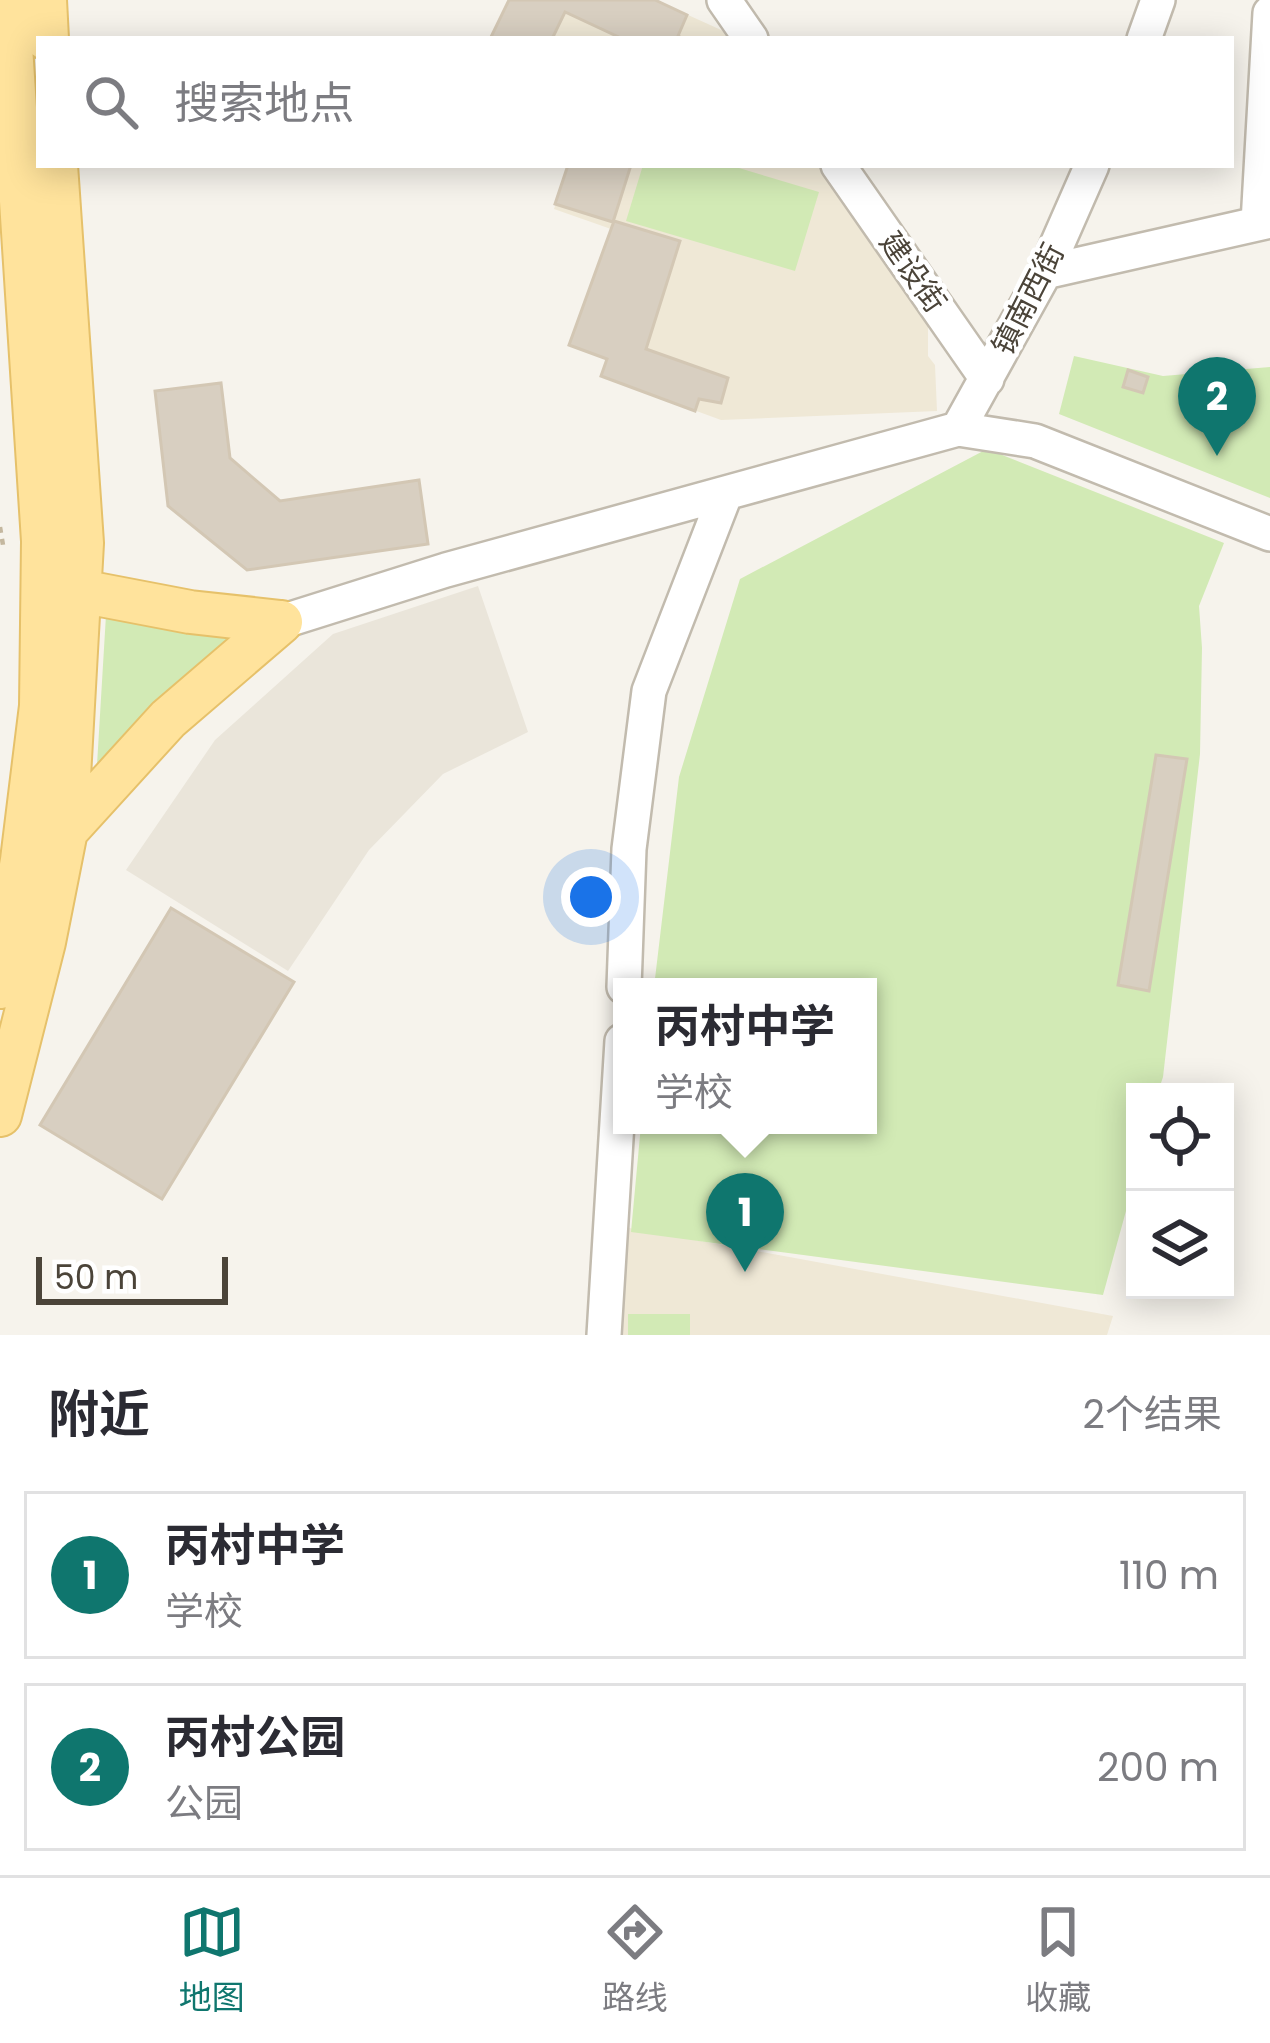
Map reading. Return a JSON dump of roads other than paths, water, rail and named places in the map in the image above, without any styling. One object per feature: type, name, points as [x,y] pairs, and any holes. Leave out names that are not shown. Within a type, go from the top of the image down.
[{"type":"main road","points":[[0,987],[27,938],[66,831],[82,543],[58,476],[8,0]]},
{"type":"main road","points":[[45,0],[47,36]]},
{"type":"main road","points":[[0,1115],[27,938],[41,706],[43,541],[58,476],[56,168]]},
{"type":"main road","points":[[80,591],[190,612],[281,622]]},
{"type":"main road","points":[[66,831],[169,719],[281,622]]},
{"type":"street","points":[[724,0],[749,36]]},
{"type":"street","points":[[1145,36],[1158,0]]},
{"type":"street","points":[[1045,272],[1264,222],[1270,13]]},
{"type":"street","name":"建设街","points":[[840,168],[987,379]]},
{"type":"street","name":"镇南西街","points":[[958,429],[1045,272],[1091,168]]},
{"type":"street","points":[[281,622],[446,570],[958,429],[1035,441],[1270,534]]},
{"type":"street","points":[[624,978],[629,849],[649,691],[724,495]]},
{"type":"street","points":[[604,1335],[616,1134]]},
{"type":"place","name":"丙村公园","points":[[1217,456]]},
{"type":"place","name":"丙村中学","points":[[745,1272]]}]
